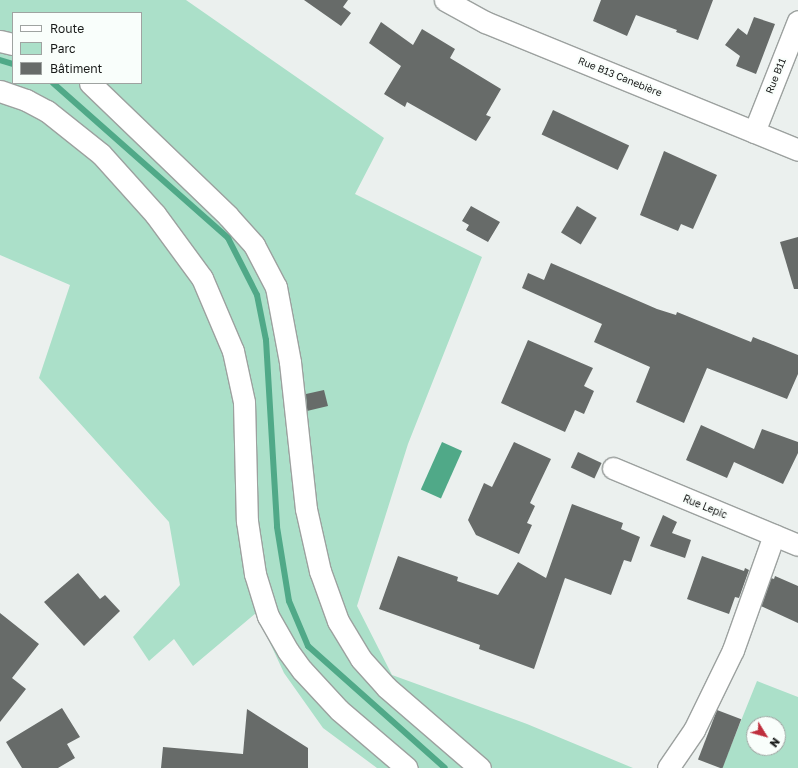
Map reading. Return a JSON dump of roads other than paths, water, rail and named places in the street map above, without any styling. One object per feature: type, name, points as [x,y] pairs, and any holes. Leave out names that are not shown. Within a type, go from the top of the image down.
[{"type":"street","name":"Rue B13 Canebière","points":[[452,2],[798,150]]},
{"type":"street","name":"Rue B11","points":[[754,132],[798,21]]},
{"type":"street","points":[[0,41],[12,44]]},
{"type":"street","points":[[91,84],[228,216],[254,245],[278,294],[290,362],[306,509],[320,571],[338,621],[361,658],[386,687],[480,768]]},
{"type":"street","points":[[0,91],[26,100],[47,111],[101,154],[155,214],[202,278],[233,351],[244,402],[247,521],[255,574],[268,616],[288,651],[302,670],[339,710],[407,768]]},
{"type":"street","name":"Rue Lepic","points":[[613,468],[798,545]]},
{"type":"street","points":[[668,768],[694,730],[733,650],[774,535]]},
{"type":"waterway","points":[[0,60],[12,64]]},
{"type":"waterway","points":[[54,84],[228,238],[257,295],[266,340],[277,527],[289,601],[308,646],[445,768]]}]
